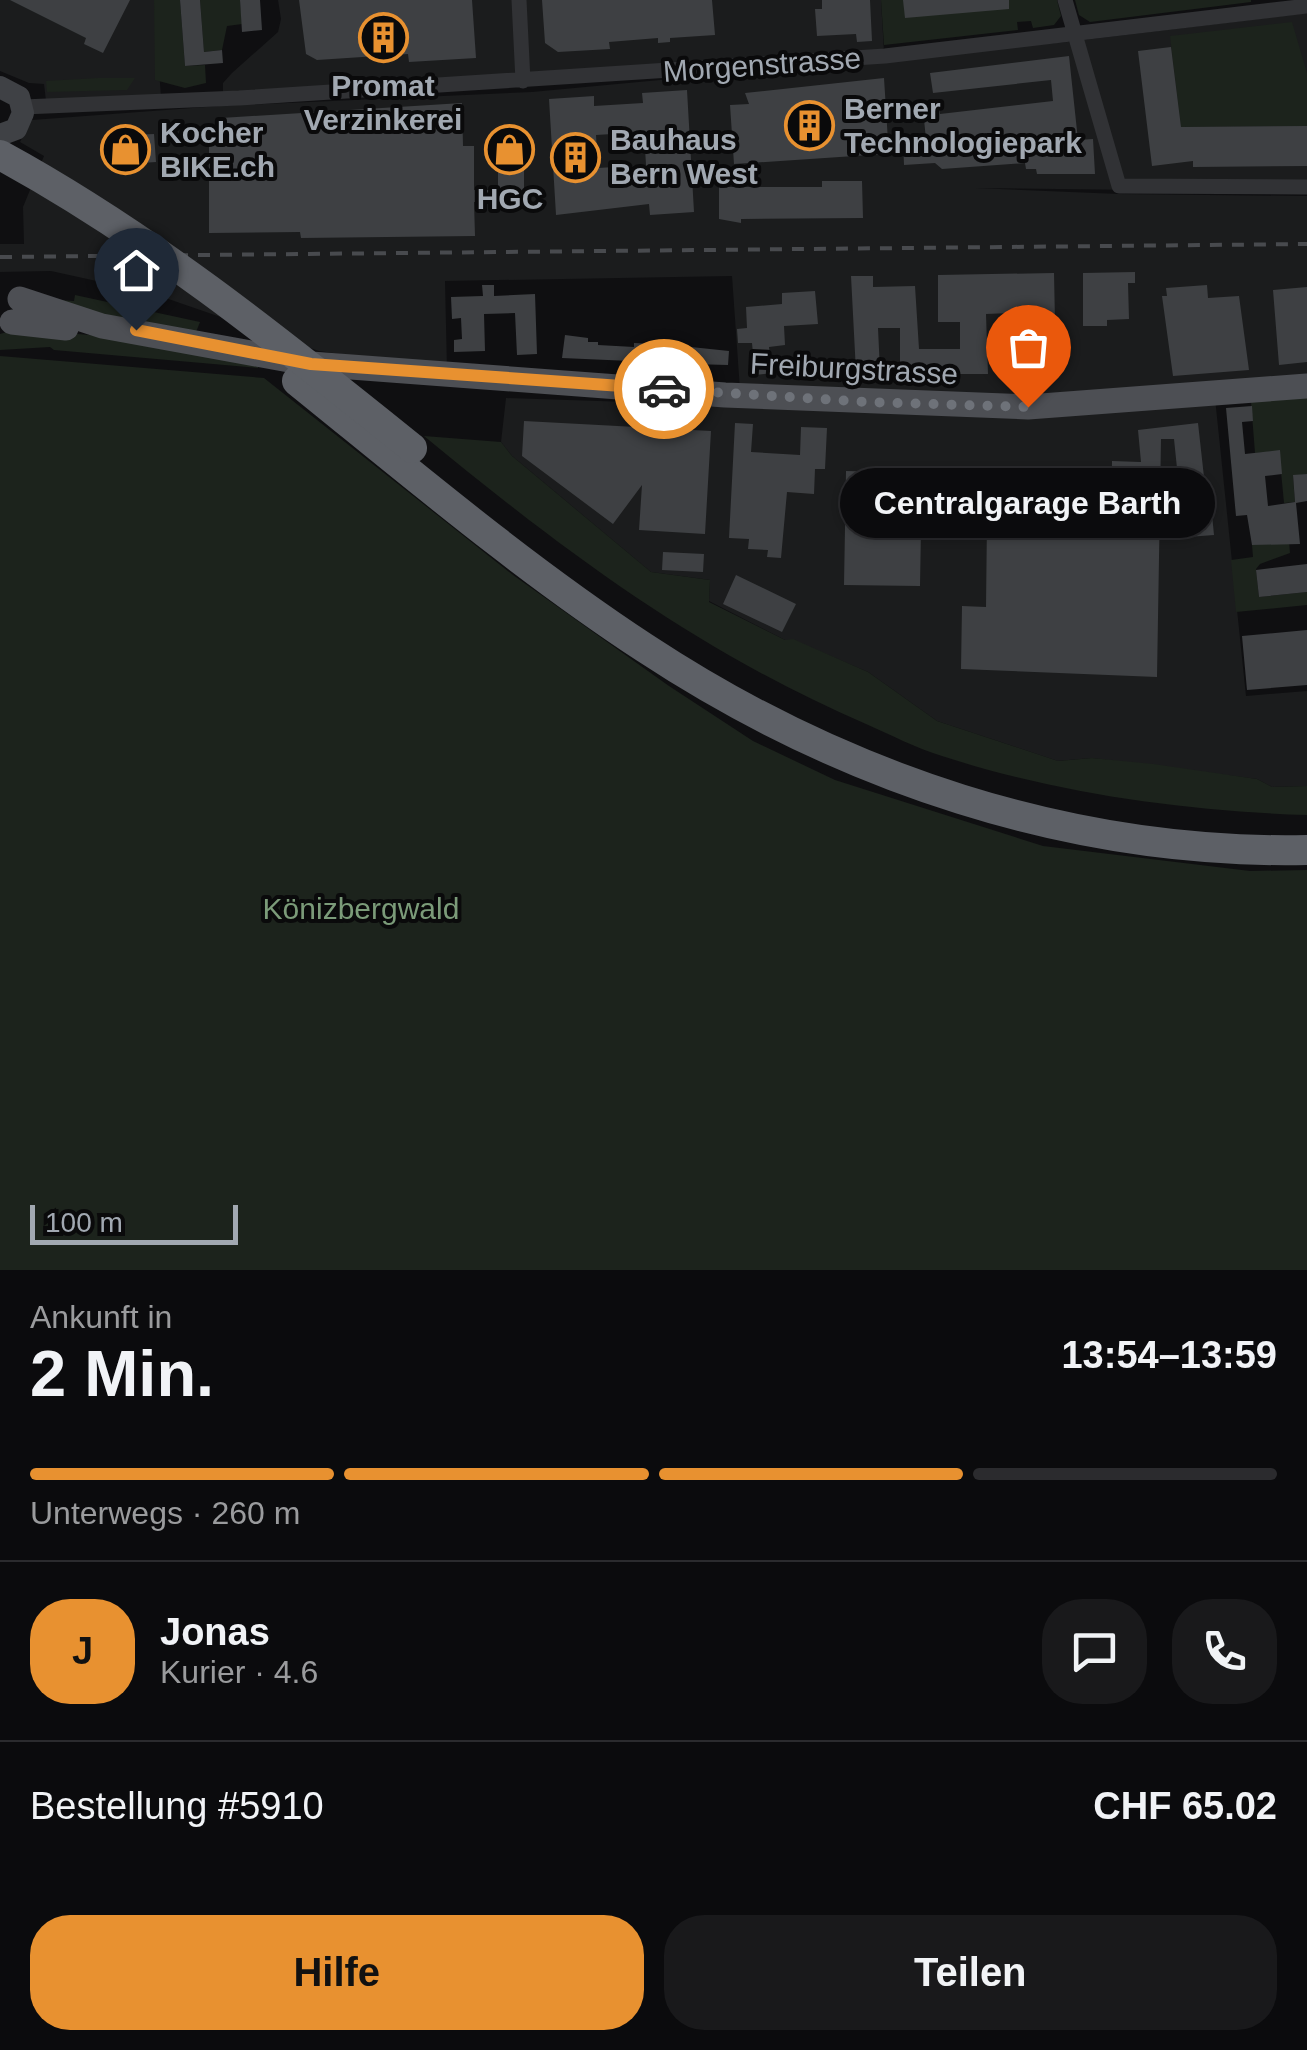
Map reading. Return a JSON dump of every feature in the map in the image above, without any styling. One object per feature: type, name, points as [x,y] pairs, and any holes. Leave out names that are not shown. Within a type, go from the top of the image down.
[{"type":"highway","points":[[0,155],[90,207],[180,268],[564,567],[654,631],[753,691],[850,738],[952,776],[1077,809],[1204,827],[1307,830]]},
{"type":"highway","points":[[0,177],[80,224],[169,284],[522,560],[644,648],[742,708],[842,756],[945,795],[1072,828],[1200,846],[1307,850]]},
{"type":"main road","points":[[0,88],[15,93],[23,106],[20,124],[0,136]]},
{"type":"main road","name":"Freiburgstrasse","points":[[8,308],[75,329],[102,326],[311,364],[850,402],[1047,407],[1307,386]]},
{"type":"street","points":[[519,0],[523,80]]},
{"type":"street","points":[[1065,0],[1118,186],[1307,188]]},
{"type":"street","name":"Morgenstrasse","points":[[23,106],[215,99],[898,55],[1307,6]]},
{"type":"shaded area","points":[[0,0],[154,0],[161,97],[46,101],[44,84],[29,83],[0,71]]},
{"type":"shaded area","points":[[278,0],[881,0],[884,52],[223,96],[223,83],[278,32]]},
{"type":"shaded area","points":[[1307,13],[1307,192],[975,188],[1307,196],[1307,381],[1069,398],[740,390],[732,276],[445,281],[447,369],[319,351],[151,293],[51,271],[0,272],[0,244],[24,244],[23,207],[44,156],[20,142],[32,120],[219,106],[532,92],[1067,42]]},
{"type":"shaded area","points":[[506,398],[1028,415],[1215,398],[1246,696],[1307,691],[1307,786],[1272,787],[1257,779],[1092,758],[1058,761],[937,721],[868,672],[785,640],[709,601],[710,580],[651,572],[512,456],[501,442]]},
{"type":"green space","points":[[154,0],[180,0],[185,66],[205,65],[206,83],[185,88],[155,80]]},
{"type":"green space","points":[[200,0],[240,0],[242,24],[227,26],[222,50],[204,52]]},
{"type":"green space","points":[[881,0],[1057,0],[1061,16],[1054,25],[1033,28],[1031,21],[1017,22],[1018,30],[884,45]]},
{"type":"green space","points":[[1075,0],[1251,2],[1090,22],[1079,15]]},
{"type":"green space","points":[[1292,22],[1307,73],[1307,126],[1181,127],[1170,36]]},
{"type":"green space","points":[[135,78],[127,90],[47,92],[46,81]]},
{"type":"green space","points":[[75,295],[200,322],[196,332],[101,315],[44,299],[74,301]]},
{"type":"green space","points":[[17,329],[102,336],[258,368],[50,347],[0,350],[0,334]]},
{"type":"green space","name":"Könizbergwald","points":[[0,356],[264,378],[513,575],[669,686],[753,741],[835,780],[1043,846],[1250,871],[1307,870],[1307,1270],[0,1270]]},
{"type":"green space","points":[[1307,397],[1307,474],[1293,476],[1295,502],[1284,503],[1279,451],[1255,453],[1251,402]]},
{"type":"green space","points":[[424,436],[501,442],[512,456],[651,572],[710,580],[709,602],[785,640],[793,639],[868,672],[937,721],[1058,761],[1092,758],[1153,764],[1257,779],[1272,787],[1307,786],[1307,815],[1169,805],[1077,790],[986,769],[913,745],[745,665],[689,631],[581,559]]},
{"type":"green space","points":[[1289,541],[1290,553],[1256,569],[1259,597],[1307,592],[1307,605],[1236,612],[1231,560],[1253,557],[1252,545]]},
{"type":"building","points":[[10,0],[130,0],[103,53],[84,44],[86,38]]},
{"type":"building","points":[[180,0],[200,0],[204,52],[222,50],[223,63],[185,66]]},
{"type":"building","points":[[240,0],[260,0],[262,30],[242,32]]},
{"type":"building","points":[[299,0],[472,0],[476,58],[409,62],[408,54],[317,60],[306,54]]},
{"type":"building","points":[[542,0],[712,0],[715,35],[670,38],[670,42],[658,43],[658,38],[609,42],[610,49],[558,52],[545,43]]},
{"type":"building","points":[[822,0],[870,0],[872,41],[857,42],[856,34],[817,36],[815,9],[822,9]]},
{"type":"building","points":[[903,0],[1009,0],[1009,9],[905,18]]},
{"type":"building","points":[[1171,47],[1181,127],[1307,126],[1307,166],[1193,167],[1193,161],[1152,166],[1138,51]]},
{"type":"building","points":[[1069,56],[1078,140],[1093,139],[1095,174],[1037,174],[1036,169],[1026,169],[1025,163],[942,169],[935,163],[904,165],[903,140],[926,139],[923,110],[939,108],[940,114],[1053,101],[1051,80],[933,93],[930,73]]},
{"type":"building","name":"Berner Technologiepark","points":[[884,78],[888,141],[898,140],[884,154],[734,164],[730,105],[749,104],[745,93]]},
{"type":"building","name":"Bauhaus Bern West","points":[[687,90],[694,212],[650,215],[649,204],[556,215],[549,99],[594,96],[594,106],[643,103],[642,93]],"holes":[[[644,132],[646,165],[598,168],[596,135]]]},
{"type":"building","points":[[462,103],[463,146],[474,146],[474,190],[498,190],[498,144],[524,144],[524,203],[474,202],[475,236],[301,238],[300,232],[209,233],[209,145],[221,145],[221,118]]},
{"type":"building","points":[[154,134],[156,162],[112,165],[110,136]]},
{"type":"building","points":[[822,181],[862,181],[863,218],[741,219],[741,223],[719,219],[719,187],[822,187]]},
{"type":"building","points":[[1135,272],[1135,283],[1128,283],[1129,319],[1107,320],[1107,326],[1083,326],[1083,273]]},
{"type":"building","points":[[1054,273],[1056,371],[1011,375],[1011,313],[986,314],[988,374],[907,374],[907,367],[900,367],[900,328],[878,328],[880,371],[856,372],[851,276],[873,276],[873,287],[915,286],[919,349],[960,349],[960,322],[938,322],[938,275]]},
{"type":"building","points":[[482,285],[494,285],[494,296],[535,294],[537,354],[517,355],[515,313],[484,314],[485,351],[454,352],[454,340],[462,339],[461,318],[452,319],[451,297],[483,296]]},
{"type":"building","points":[[1207,285],[1208,298],[1239,296],[1249,370],[1173,376],[1162,296],[1167,296],[1166,288]]},
{"type":"building","points":[[1307,287],[1307,362],[1279,365],[1273,290]]},
{"type":"building","points":[[815,291],[818,324],[784,326],[785,345],[769,347],[772,373],[755,375],[752,343],[738,343],[737,329],[747,328],[746,307],[782,304],[782,293]]},
{"type":"building","points":[[565,335],[588,338],[588,342],[598,345],[654,344],[653,362],[562,358]]},
{"type":"building","points":[[691,347],[729,351],[728,365],[691,364]]},
{"type":"building","points":[[1252,406],[1253,421],[1242,422],[1245,454],[1280,450],[1282,474],[1265,476],[1268,506],[1295,502],[1293,475],[1307,474],[1307,501],[1296,503],[1300,544],[1252,545],[1247,515],[1236,516],[1226,408]]},
{"type":"building","points":[[524,421],[711,431],[705,534],[639,530],[642,485],[613,524],[522,456]]},
{"type":"building","points":[[735,423],[753,424],[751,452],[800,455],[801,427],[827,428],[825,469],[815,469],[814,494],[787,492],[781,558],[767,557],[768,550],[748,549],[749,539],[729,538]]},
{"type":"building","points":[[1198,423],[1214,535],[1188,537],[1174,439],[1161,439],[1157,677],[961,669],[962,606],[986,607],[987,520],[1111,521],[1112,461],[1141,462],[1138,430]]},
{"type":"building","points":[[846,471],[922,473],[920,586],[844,585]]},
{"type":"building","points":[[663,552],[704,554],[703,572],[662,570]]},
{"type":"building","points":[[1307,564],[1307,592],[1259,597],[1256,570]]},
{"type":"building","points":[[736,575],[796,604],[782,632],[723,604]]},
{"type":"building","points":[[1307,630],[1307,685],[1247,690],[1242,636]]},
{"type":"railway","points":[[0,257],[1307,244]]},
{"type":"way so far","points":[[664,389],[1028,407]]},
{"type":"place","name":"Promat Verzinkerei","points":[[383,37]]},
{"type":"place","name":"Berner Technologiepark","points":[[809,126]]},
{"type":"place","name":"Kocher BIKE.ch","points":[[125,150]]},
{"type":"place","name":"HGC","points":[[510,150]]},
{"type":"place","name":"Bauhaus Bern West","points":[[575,157]]},
{"type":"place","name":"Centralgarage Barth","points":[[1028,407]]},
{"type":"route","points":[[136,330],[311,364],[664,389]]}]
